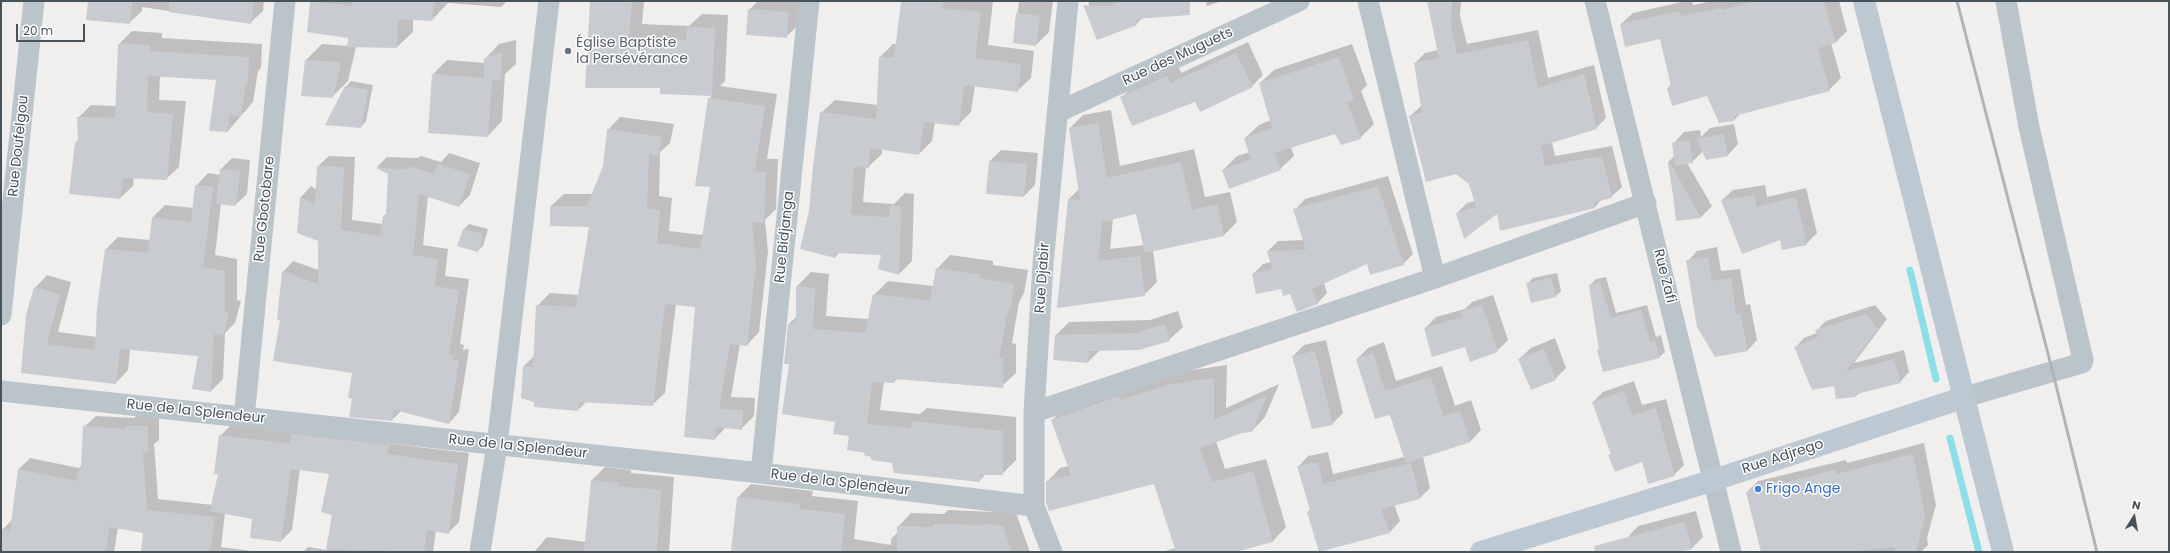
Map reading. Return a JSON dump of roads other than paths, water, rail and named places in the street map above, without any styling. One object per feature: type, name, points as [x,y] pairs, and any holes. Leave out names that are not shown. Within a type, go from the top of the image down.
[{"type":"street","name":"Rue Doufelgou","points":[[1,314],[34,1]]},
{"type":"street","name":"Rue Gbotobare","points":[[244,418],[285,1]]},
{"type":"street","points":[[480,552],[497,445],[549,1]]},
{"type":"street","name":"Rue Bidjanga","points":[[761,473],[809,1]]},
{"type":"street","name":"Rue Djabir","points":[[1052,552],[1034,506],[1034,412],[1043,264],[1068,1]]},
{"type":"street","name":"Rue des Muguets","points":[[1058,112],[1299,1]]},
{"type":"street","points":[[1368,1],[1435,278]]},
{"type":"street","name":"Rue Zafi","points":[[1595,1],[1732,552]]},
{"type":"street","points":[[1864,1],[2003,552]]},
{"type":"street","name":"Rue Adjrego","points":[[1481,552],[1714,480],[1965,397],[2053,373],[2082,363],[2083,360],[2029,127],[2006,1]]},
{"type":"street","points":[[1034,412],[1435,278],[1646,203]]},
{"type":"street","name":"Rue de la Splendeur","points":[[1,391],[761,473],[1034,506]]},
{"type":"waterway","points":[[1910,270],[1936,379]]},
{"type":"waterway","points":[[1950,438],[1979,552]]},
{"type":"railway","points":[[1957,1],[2053,373],[2097,552]]},
{"type":"place","name":"Église Baptiste la Persévérance","points":[[568,51]]},
{"type":"place","name":"Frigo Ange","points":[[1758,489]]}]
